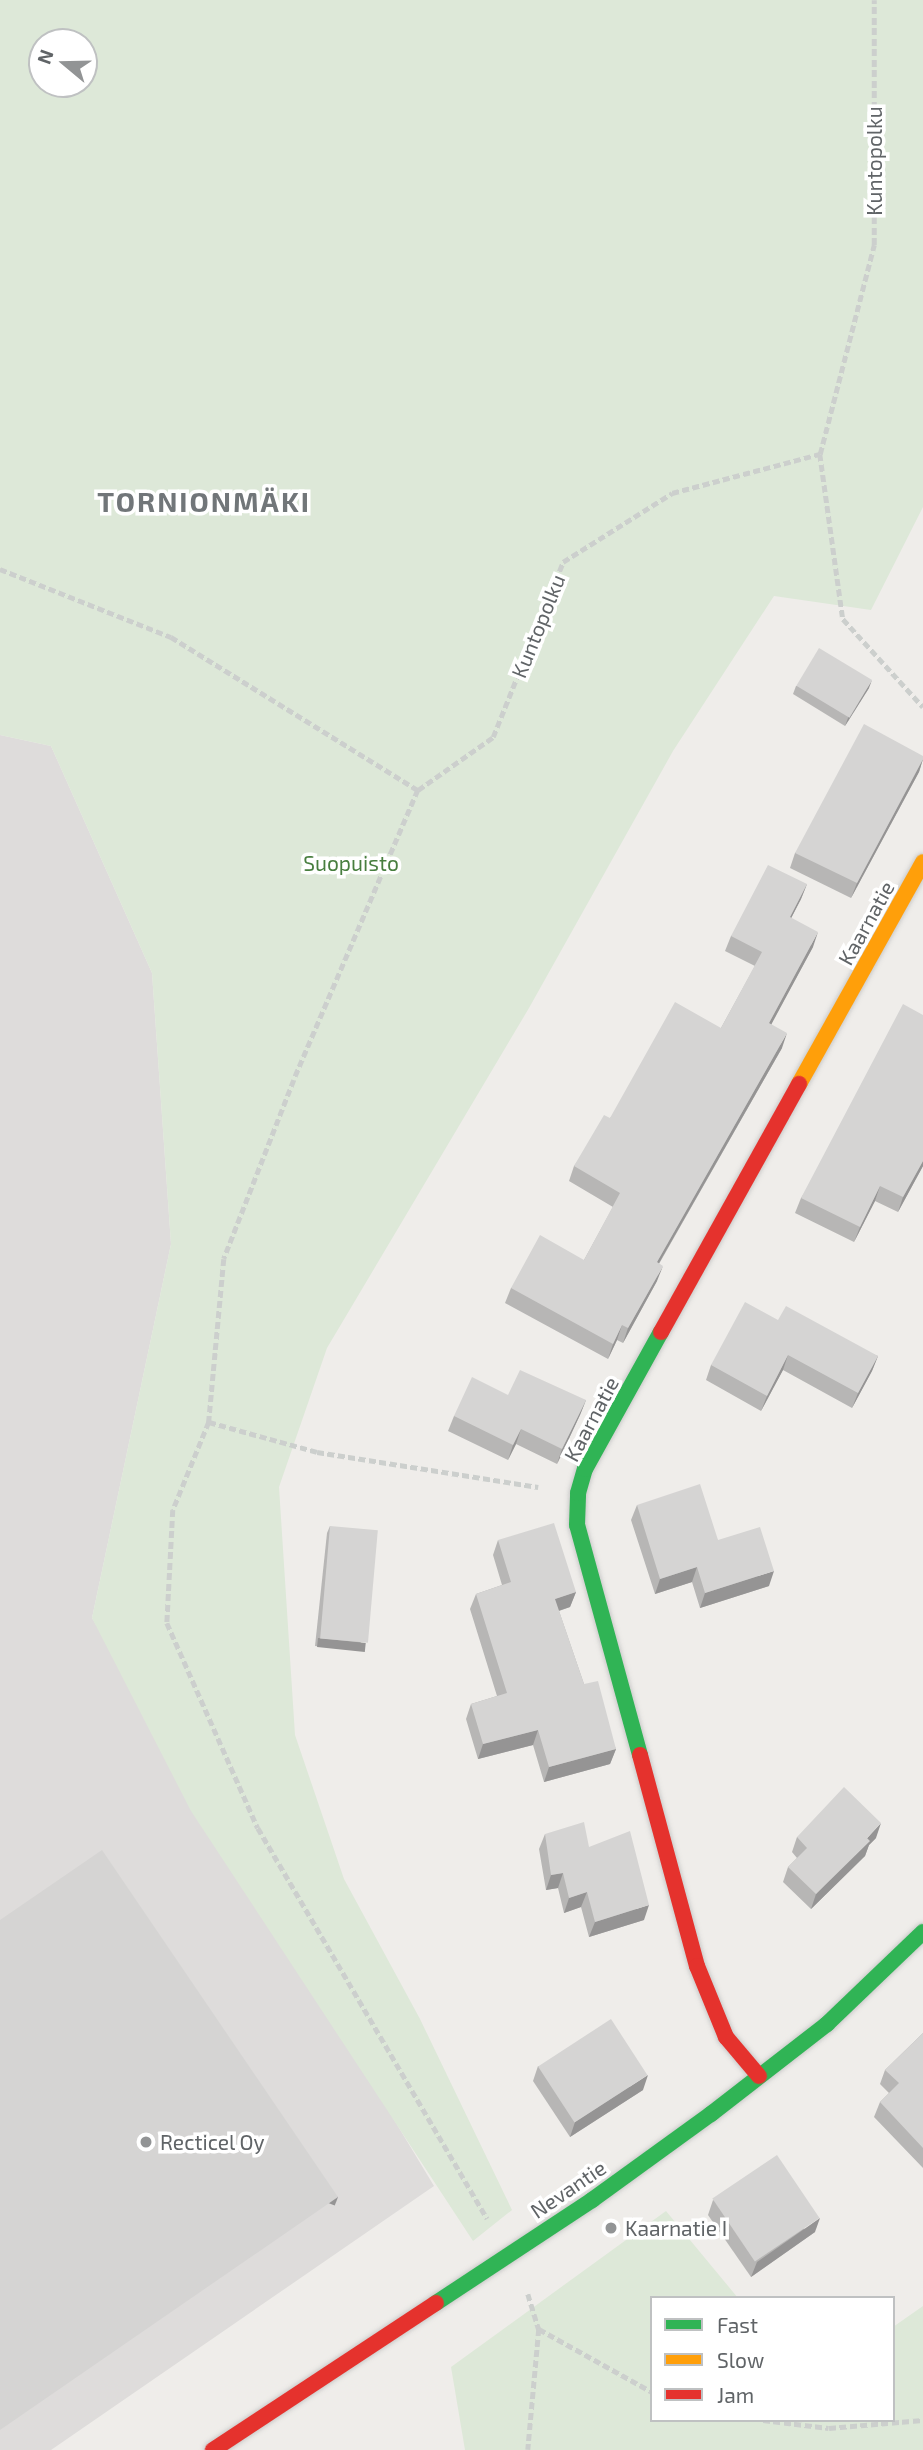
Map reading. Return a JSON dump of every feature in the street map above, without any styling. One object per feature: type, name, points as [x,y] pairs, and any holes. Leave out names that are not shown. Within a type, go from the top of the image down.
[{"type":"street","name":"Kaarnatie","points":[[759,2076],[726,2036],[697,1966],[577,1525],[578,1493],[585,1469],[923,862]]},
{"type":"street","name":"Nevantie","points":[[213,2450],[592,2200],[827,2024],[923,1932]]},
{"type":"path","name":"Kuntopolku","points":[[418,790],[493,737],[563,562],[672,493],[820,454],[874,246],[874,0]]},
{"type":"path","points":[[820,454],[843,618],[923,707]]},
{"type":"path","points":[[0,569],[171,637],[418,790],[294,1080],[224,1259],[209,1422],[173,1510],[167,1623],[258,1828],[492,2227]]},
{"type":"path","points":[[209,1422],[317,1452],[578,1493]]},
{"type":"path","points":[[525,2283],[539,2329],[528,2450]]},
{"type":"path","points":[[539,2329],[629,2384],[650,2391]]},
{"type":"path","points":[[780,2422],[829,2428],[923,2420]]},
{"type":"shaded area","points":[[0,735],[51,746],[152,973],[171,1244],[92,1618],[434,2186],[51,2450],[0,2450]]},
{"type":"green space","name":"Suopuisto","points":[[0,0],[923,0],[923,507],[871,610],[774,596],[673,751],[529,1008],[327,1348],[279,1487],[295,1735],[344,1879],[420,2019],[512,2210],[473,2241],[191,1811],[92,1618],[171,1244],[152,973],[51,746],[0,735]]},
{"type":"green space","points":[[666,2211],[736,2296],[650,2296],[650,2422],[895,2422],[895,2326],[923,2306],[923,2450],[465,2450],[451,2367]]},
{"type":"building","points":[[819,648],[872,680],[849,718],[796,686]]},
{"type":"building","points":[[864,724],[923,756],[923,759],[857,883],[795,853]]},
{"type":"building","points":[[768,865],[807,884],[790,917],[818,932],[769,1023],[787,1033],[657,1262],[663,1266],[628,1328],[622,1325],[613,1344],[511,1288],[540,1235],[584,1260],[620,1193],[574,1166],[604,1115],[610,1118],[675,1002],[721,1028],[762,952],[731,936]]},
{"type":"building","points":[[903,1004],[923,1015],[923,1161],[903,1197],[880,1186],[860,1227],[801,1198]]},
{"type":"building","points":[[745,1302],[778,1320],[786,1306],[878,1356],[858,1393],[788,1355],[767,1396],[711,1365]]},
{"type":"building","points":[[520,1370],[586,1400],[562,1449],[521,1429],[513,1445],[454,1416],[472,1377],[508,1395]]},
{"type":"building","points":[[700,1484],[718,1540],[760,1527],[774,1571],[705,1593],[697,1567],[660,1579],[637,1505]]},
{"type":"building","points":[[554,1523],[576,1592],[555,1599],[584,1684],[598,1681],[616,1749],[549,1767],[538,1730],[483,1744],[471,1704],[507,1693],[476,1594],[511,1582],[498,1540]]},
{"type":"building","points":[[330,1526],[378,1530],[368,1643],[320,1639]]},
{"type":"building","points":[[844,1787],[881,1823],[867,1838],[870,1841],[816,1894],[788,1867],[807,1848],[797,1837]]},
{"type":"building","points":[[584,1822],[589,1847],[630,1831],[649,1905],[595,1922],[587,1892],[569,1898],[563,1873],[551,1875],[545,1834]]},
{"type":"building","name":"Recticel Oy","points":[[102,1850],[338,2197],[0,2430],[0,1920]]},
{"type":"building","points":[[611,2019],[647,2075],[575,2123],[538,2066]]},
{"type":"building","points":[[923,2033],[923,2148],[880,2102],[899,2083],[885,2070]]},
{"type":"building","points":[[777,2155],[819,2218],[755,2262],[712,2199]]},
{"type":"traffic: fast","points":[[640,1755],[577,1525],[578,1493],[585,1469],[661,1332]]},
{"type":"traffic: fast","points":[[436,2303],[592,2200],[711,2114],[827,2024],[923,1932]]},
{"type":"traffic: slow","points":[[799,1084],[923,862]]},
{"type":"traffic: jam","points":[[661,1332],[799,1084]]},
{"type":"traffic: jam","points":[[640,1755],[697,1966],[726,2037],[759,2076]]},
{"type":"traffic: jam","points":[[213,2450],[436,2303]]},
{"type":"place","name":"Recticel Oy","points":[[146,2142]]},
{"type":"place","name":"Kaarnatie I","points":[[611,2228]]},
{"type":"district","name":"TORNIONMÄKI","points":[[204,501]]}]
